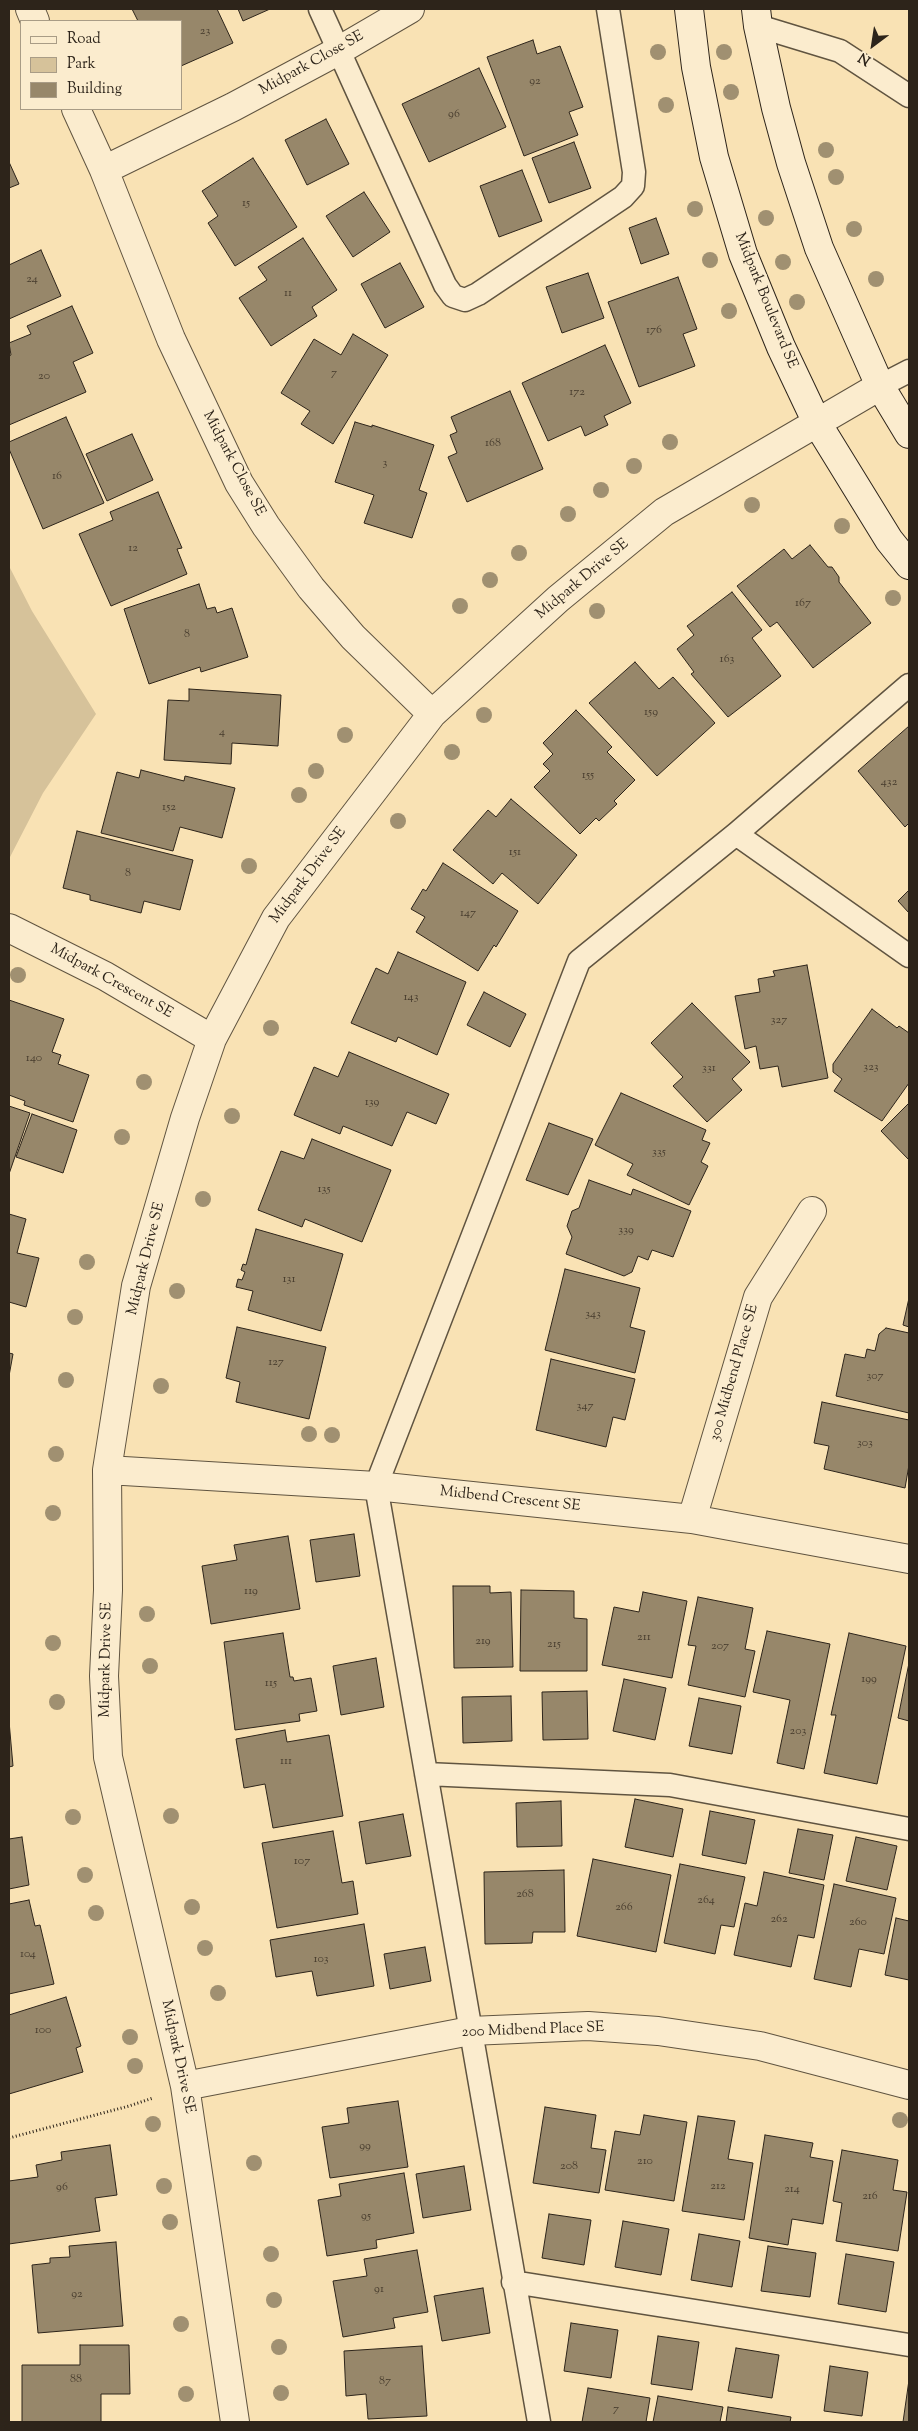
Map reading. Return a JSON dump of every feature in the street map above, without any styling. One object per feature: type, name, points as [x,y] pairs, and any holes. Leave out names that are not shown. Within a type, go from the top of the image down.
[{"type":"street","name":"Midpark Close SE","points":[[104,170],[233,107],[338,51],[410,9]]},
{"type":"street","name":"Midpark Boulevard SE","points":[[689,9],[696,67],[714,157],[743,254],[781,347],[817,423],[889,540],[909,565]]},
{"type":"street","points":[[757,17],[791,163],[819,248],[880,386],[909,434]]},
{"type":"street","name":"Midpark Close SE","points":[[76,110],[104,170],[170,339],[239,483],[266,526],[310,588],[353,637],[432,714]]},
{"type":"street","name":"Midpark Drive SE","points":[[236,2422],[185,2086],[108,1757],[104,1676],[108,1590],[107,1470],[136,1286],[185,1118],[212,1039],[276,918],[432,714],[558,599],[664,512],[880,386]]},
{"type":"street","name":"Midpark Crescent SE","points":[[9,928],[105,976],[212,1039]]},
{"type":"street","name":"300 Midbend Place SE","points":[[692,1518],[758,1297],[812,1211]]},
{"type":"street","name":"Midbend Crescent SE","points":[[107,1470],[376,1486],[692,1518],[909,1559]]},
{"type":"street","name":"200 Midbend Place SE","points":[[185,2086],[470,2031],[588,2026],[658,2031],[760,2046],[909,2085]]},
{"type":"lane","points":[[320,9],[445,285],[453,296],[466,300],[478,294],[623,197],[633,186],[634,172],[608,9]]},
{"type":"lane","points":[[757,17],[840,51],[909,96]]},
{"type":"lane","points":[[880,386],[909,371]]},
{"type":"lane","points":[[540,2422],[513,2282],[376,1486],[579,961],[736,834],[909,685]]},
{"type":"lane","points":[[736,834],[909,956]]},
{"type":"lane","points":[[426,1774],[670,1785],[909,1829]]},
{"type":"lane","points":[[513,2282],[909,2346]]},
{"type":"path","points":[[9,2138],[129,2106],[185,2086]]},
{"type":"green space","points":[[9,566],[32,611],[96,714],[43,793],[9,859]]},
{"type":"building","points":[[132,9],[217,9],[233,43],[182,66],[182,20],[138,20]]},
{"type":"building","points":[[238,9],[270,9],[243,21]]},
{"type":"building","points":[[533,40],[537,54],[560,46],[583,107],[569,112],[578,135],[524,156],[487,57]]},
{"type":"building","points":[[479,68],[506,127],[429,162],[402,104]]},
{"type":"building","points":[[326,119],[349,164],[307,185],[285,140]]},
{"type":"building","points":[[574,142],[591,188],[549,203],[532,158]]},
{"type":"building","points":[[253,158],[297,227],[235,266],[208,223],[218,216],[202,191]]},
{"type":"building","points":[[9,162],[19,184],[9,188]]},
{"type":"building","points":[[522,170],[542,221],[499,237],[480,186]]},
{"type":"building","points":[[364,192],[390,232],[353,257],[326,216]]},
{"type":"building","points":[[656,218],[669,254],[641,264],[629,228]]},
{"type":"building","points":[[303,238],[337,290],[312,307],[317,316],[271,346],[239,298],[267,280],[258,267]]},
{"type":"building","points":[[41,250],[61,296],[9,319],[9,265]]},
{"type":"building","points":[[400,263],[424,307],[385,328],[361,284]]},
{"type":"building","points":[[588,273],[604,318],[562,333],[546,287]]},
{"type":"building","points":[[678,277],[697,329],[683,334],[695,366],[639,387],[608,302]]},
{"type":"building","points":[[72,306],[93,353],[73,362],[86,392],[9,425],[9,356],[11,355],[9,343],[31,334],[27,326]]},
{"type":"building","points":[[353,334],[388,355],[333,444],[301,424],[310,411],[281,393],[314,339],[341,355]]},
{"type":"building","points":[[605,345],[631,403],[604,416],[608,425],[585,436],[581,426],[548,441],[522,383]]},
{"type":"building","points":[[510,391],[543,469],[467,502],[448,457],[457,453],[450,435],[457,432],[451,417]]},
{"type":"building","points":[[66,417],[104,503],[43,529],[9,449],[9,442]]},
{"type":"building","points":[[355,422],[372,427],[372,425],[434,445],[419,490],[427,493],[412,538],[364,523],[374,495],[335,482]]},
{"type":"building","points":[[132,434],[153,480],[107,501],[86,454]]},
{"type":"building","points":[[158,492],[182,548],[177,549],[187,574],[111,606],[79,534],[113,520],[110,512]]},
{"type":"building","points":[[810,545],[828,567],[832,567],[839,577],[839,582],[871,623],[813,668],[777,622],[770,627],[737,586],[784,549],[792,559]]},
{"type":"building","points":[[199,584],[207,609],[215,607],[217,613],[232,608],[248,657],[201,672],[200,667],[149,684],[124,609]]},
{"type":"building","points":[[732,592],[762,630],[752,638],[781,676],[728,717],[691,674],[694,672],[677,649],[694,635],[687,626]]},
{"type":"building","points":[[635,662],[659,689],[673,677],[715,723],[657,776],[589,703]]},
{"type":"building","points":[[189,689],[281,695],[278,746],[232,743],[231,764],[164,760],[168,700],[189,701]]},
{"type":"building","points":[[576,710],[612,747],[607,752],[635,780],[614,801],[617,804],[599,821],[596,818],[580,834],[534,787],[550,771],[543,764],[553,754],[543,743]]},
{"type":"building","points":[[909,726],[909,823],[905,827],[858,771]]},
{"type":"building","points":[[141,770],[184,781],[185,776],[235,788],[222,838],[180,827],[173,851],[101,833],[117,772],[139,778]]},
{"type":"building","points":[[511,799],[577,855],[538,904],[502,873],[493,884],[453,850],[488,810],[496,817]]},
{"type":"building","points":[[77,831],[193,860],[180,910],[144,901],[141,913],[90,900],[90,895],[63,888]]},
{"type":"building","points":[[443,863],[518,911],[496,947],[494,945],[478,971],[416,932],[425,917],[411,909],[423,889],[426,891]]},
{"type":"building","points":[[909,890],[909,913],[898,901]]},
{"type":"building","points":[[398,952],[466,982],[437,1055],[398,1037],[396,1042],[351,1023],[376,968],[388,974]]},
{"type":"building","points":[[807,965],[828,1078],[782,1087],[778,1066],[760,1069],[756,1046],[745,1049],[735,996],[760,992],[758,979],[775,976],[773,971]]},
{"type":"building","points":[[484,992],[526,1014],[510,1047],[467,1025]]},
{"type":"building","points":[[9,1000],[64,1019],[52,1052],[61,1055],[58,1064],[89,1075],[73,1122],[24,1105],[25,1101],[9,1095]]},
{"type":"building","points":[[692,1003],[750,1062],[732,1079],[742,1090],[707,1122],[673,1086],[683,1077],[651,1043]]},
{"type":"building","points":[[872,1009],[897,1028],[899,1026],[909,1033],[909,1083],[882,1121],[834,1091],[842,1079],[833,1072],[833,1064]]},
{"type":"building","points":[[349,1052],[449,1094],[436,1124],[407,1112],[392,1146],[343,1126],[340,1134],[294,1115],[314,1067],[338,1077]]},
{"type":"building","points":[[621,1093],[706,1130],[702,1140],[710,1143],[701,1162],[708,1166],[689,1205],[627,1175],[633,1164],[595,1145]]},
{"type":"building","points":[[909,1103],[909,1160],[881,1131]]},
{"type":"building","points":[[9,1106],[30,1113],[9,1174]]},
{"type":"building","points":[[32,1114],[77,1130],[63,1173],[16,1157]]},
{"type":"building","points":[[549,1123],[593,1139],[568,1195],[526,1180]]},
{"type":"building","points":[[312,1139],[391,1170],[362,1242],[305,1219],[302,1227],[258,1210],[281,1151],[304,1159]]},
{"type":"building","points":[[589,1180],[631,1195],[633,1189],[691,1211],[673,1257],[652,1250],[648,1260],[638,1256],[632,1272],[624,1276],[566,1254],[572,1237],[567,1226],[572,1211],[579,1208]]},
{"type":"building","points":[[9,1214],[26,1219],[17,1253],[39,1258],[26,1307],[9,1302]]},
{"type":"building","points":[[256,1229],[343,1254],[321,1331],[248,1310],[253,1291],[236,1287],[238,1279],[242,1280],[245,1272],[241,1270],[243,1264],[246,1265]]},
{"type":"building","points":[[565,1269],[640,1288],[630,1327],[645,1331],[635,1373],[545,1350]]},
{"type":"building","points":[[909,1298],[909,1327],[903,1325]]},
{"type":"building","points":[[237,1327],[326,1347],[309,1419],[236,1402],[240,1382],[226,1378]]},
{"type":"building","points":[[886,1328],[909,1333],[909,1413],[836,1396],[845,1354],[865,1358],[867,1349],[875,1351],[879,1334]]},
{"type":"building","points":[[9,1353],[13,1354],[9,1376]]},
{"type":"building","points":[[551,1359],[635,1379],[625,1420],[613,1417],[606,1447],[536,1430]]},
{"type":"building","points":[[822,1402],[909,1420],[909,1465],[905,1488],[824,1469],[829,1446],[814,1443]]},
{"type":"building","points":[[354,1534],[360,1576],[316,1582],[310,1540]]},
{"type":"building","points":[[288,1536],[300,1609],[211,1624],[202,1566],[237,1560],[234,1545]]},
{"type":"building","points":[[453,1586],[490,1586],[490,1593],[511,1592],[513,1667],[454,1668]]},
{"type":"building","points":[[521,1590],[574,1591],[574,1618],[587,1619],[587,1671],[520,1671]]},
{"type":"building","points":[[643,1592],[687,1601],[672,1678],[602,1665],[614,1607],[639,1612]]},
{"type":"building","points":[[698,1597],[753,1608],[745,1649],[755,1651],[745,1697],[688,1685],[696,1646],[688,1645]]},
{"type":"building","points":[[767,1631],[830,1644],[804,1769],[777,1763],[790,1700],[753,1692]]},
{"type":"building","points":[[283,1633],[290,1677],[293,1677],[294,1681],[311,1678],[317,1711],[299,1714],[300,1721],[235,1730],[224,1642]]},
{"type":"building","points":[[849,1633],[906,1646],[877,1784],[824,1773],[836,1715],[831,1715]]},
{"type":"building","points":[[376,1658],[384,1707],[341,1715],[333,1666]]},
{"type":"building","points":[[909,1663],[909,1721],[898,1718]]},
{"type":"building","points":[[624,1679],[666,1688],[655,1740],[613,1731]]},
{"type":"building","points":[[587,1691],[588,1739],[543,1740],[542,1692]]},
{"type":"building","points":[[511,1696],[512,1741],[463,1743],[462,1697]]},
{"type":"building","points":[[699,1698],[741,1706],[732,1754],[689,1746]]},
{"type":"building","points":[[9,1721],[13,1766],[9,1767]]},
{"type":"building","points":[[285,1730],[287,1742],[329,1735],[343,1816],[273,1828],[265,1784],[244,1788],[236,1739]]},
{"type":"building","points":[[635,1799],[683,1809],[673,1857],[625,1847]]},
{"type":"building","points":[[561,1801],[562,1846],[517,1847],[516,1803]]},
{"type":"building","points":[[710,1811],[755,1820],[746,1864],[702,1855]]},
{"type":"building","points":[[403,1814],[411,1856],[366,1864],[359,1822]]},
{"type":"building","points":[[798,1829],[833,1835],[824,1880],[789,1873]]},
{"type":"building","points":[[333,1831],[342,1883],[353,1881],[358,1914],[277,1928],[262,1843]]},
{"type":"building","points":[[22,1837],[29,1885],[9,1889],[9,1839]]},
{"type":"building","points":[[856,1837],[897,1846],[887,1890],[846,1881]]},
{"type":"building","points":[[593,1859],[671,1875],[656,1952],[577,1936]]},
{"type":"building","points":[[680,1864],[745,1877],[734,1927],[721,1925],[715,1954],[664,1943]]},
{"type":"building","points":[[564,1870],[565,1932],[533,1932],[532,1943],[485,1944],[484,1872]]},
{"type":"building","points":[[764,1872],[824,1885],[814,1938],[798,1935],[791,1967],[734,1955],[745,1903],[757,1906]]},
{"type":"building","points":[[834,1884],[896,1898],[884,1954],[859,1949],[851,1987],[814,1979]]},
{"type":"building","points":[[29,1900],[35,1926],[40,1925],[54,1984],[9,1994],[9,1904]]},
{"type":"building","points":[[896,1918],[909,1921],[909,1980],[885,1975]]},
{"type":"building","points":[[364,1924],[374,1986],[317,1996],[312,1971],[276,1977],[270,1940]]},
{"type":"building","points":[[425,1947],[431,1981],[390,1989],[384,1954]]},
{"type":"building","points":[[66,1997],[81,2046],[76,2048],[83,2072],[9,2094],[9,2015]]},
{"type":"building","points":[[398,2101],[408,2167],[330,2178],[322,2127],[349,2123],[347,2108]]},
{"type":"building","points":[[545,2107],[596,2115],[591,2148],[606,2150],[599,2193],[533,2183]]},
{"type":"building","points":[[644,2115],[687,2122],[674,2201],[605,2190],[615,2131],[640,2135]]},
{"type":"building","points":[[698,2116],[735,2121],[728,2159],[753,2163],[744,2220],[682,2211]]},
{"type":"building","points":[[765,2135],[813,2143],[810,2157],[833,2161],[823,2224],[792,2219],[788,2245],[749,2238]]},
{"type":"building","points":[[110,2145],[117,2195],[95,2198],[100,2231],[9,2244],[9,2181],[38,2177],[36,2165],[62,2160],[61,2152]]},
{"type":"building","points":[[842,2150],[898,2160],[893,2190],[907,2192],[898,2251],[836,2241],[842,2203],[833,2201]]},
{"type":"building","points":[[464,2166],[471,2210],[423,2218],[416,2174]]},
{"type":"building","points":[[404,2173],[414,2233],[376,2240],[377,2248],[327,2256],[318,2200],[341,2196],[339,2184]]},
{"type":"building","points":[[549,2214],[591,2220],[584,2265],[542,2258]]},
{"type":"building","points":[[623,2221],[669,2229],[661,2275],[615,2267]]},
{"type":"building","points":[[699,2234],[740,2241],[732,2287],[691,2280]]},
{"type":"building","points":[[116,2242],[123,2326],[38,2333],[32,2265],[50,2263],[50,2258],[70,2257],[69,2246]]},
{"type":"building","points":[[768,2246],[816,2253],[810,2297],[761,2291]]},
{"type":"building","points":[[417,2250],[428,2312],[393,2318],[395,2328],[343,2337],[333,2281],[367,2276],[364,2259]]},
{"type":"building","points":[[846,2254],[894,2262],[886,2312],[838,2304]]},
{"type":"building","points":[[483,2288],[490,2333],[442,2341],[434,2296]]},
{"type":"building","points":[[571,2323],[618,2330],[611,2378],[564,2371]]},
{"type":"building","points":[[658,2336],[699,2342],[692,2390],[651,2384]]},
{"type":"building","points":[[80,2345],[129,2345],[130,2394],[101,2394],[101,2422],[22,2422],[22,2365],[80,2365]]},
{"type":"building","points":[[422,2346],[427,2416],[368,2419],[366,2394],[346,2396],[344,2351]]},
{"type":"building","points":[[736,2348],[779,2355],[772,2398],[728,2391]]},
{"type":"building","points":[[830,2366],[868,2372],[862,2416],[824,2411]]},
{"type":"building","points":[[909,2380],[909,2422],[903,2422]]},
{"type":"building","points":[[588,2388],[650,2398],[646,2422],[582,2422]]},
{"type":"building","points":[[658,2396],[723,2407],[720,2422],[653,2422]]},
{"type":"building","points":[[728,2407],[791,2417],[790,2422],[726,2422]]}]
